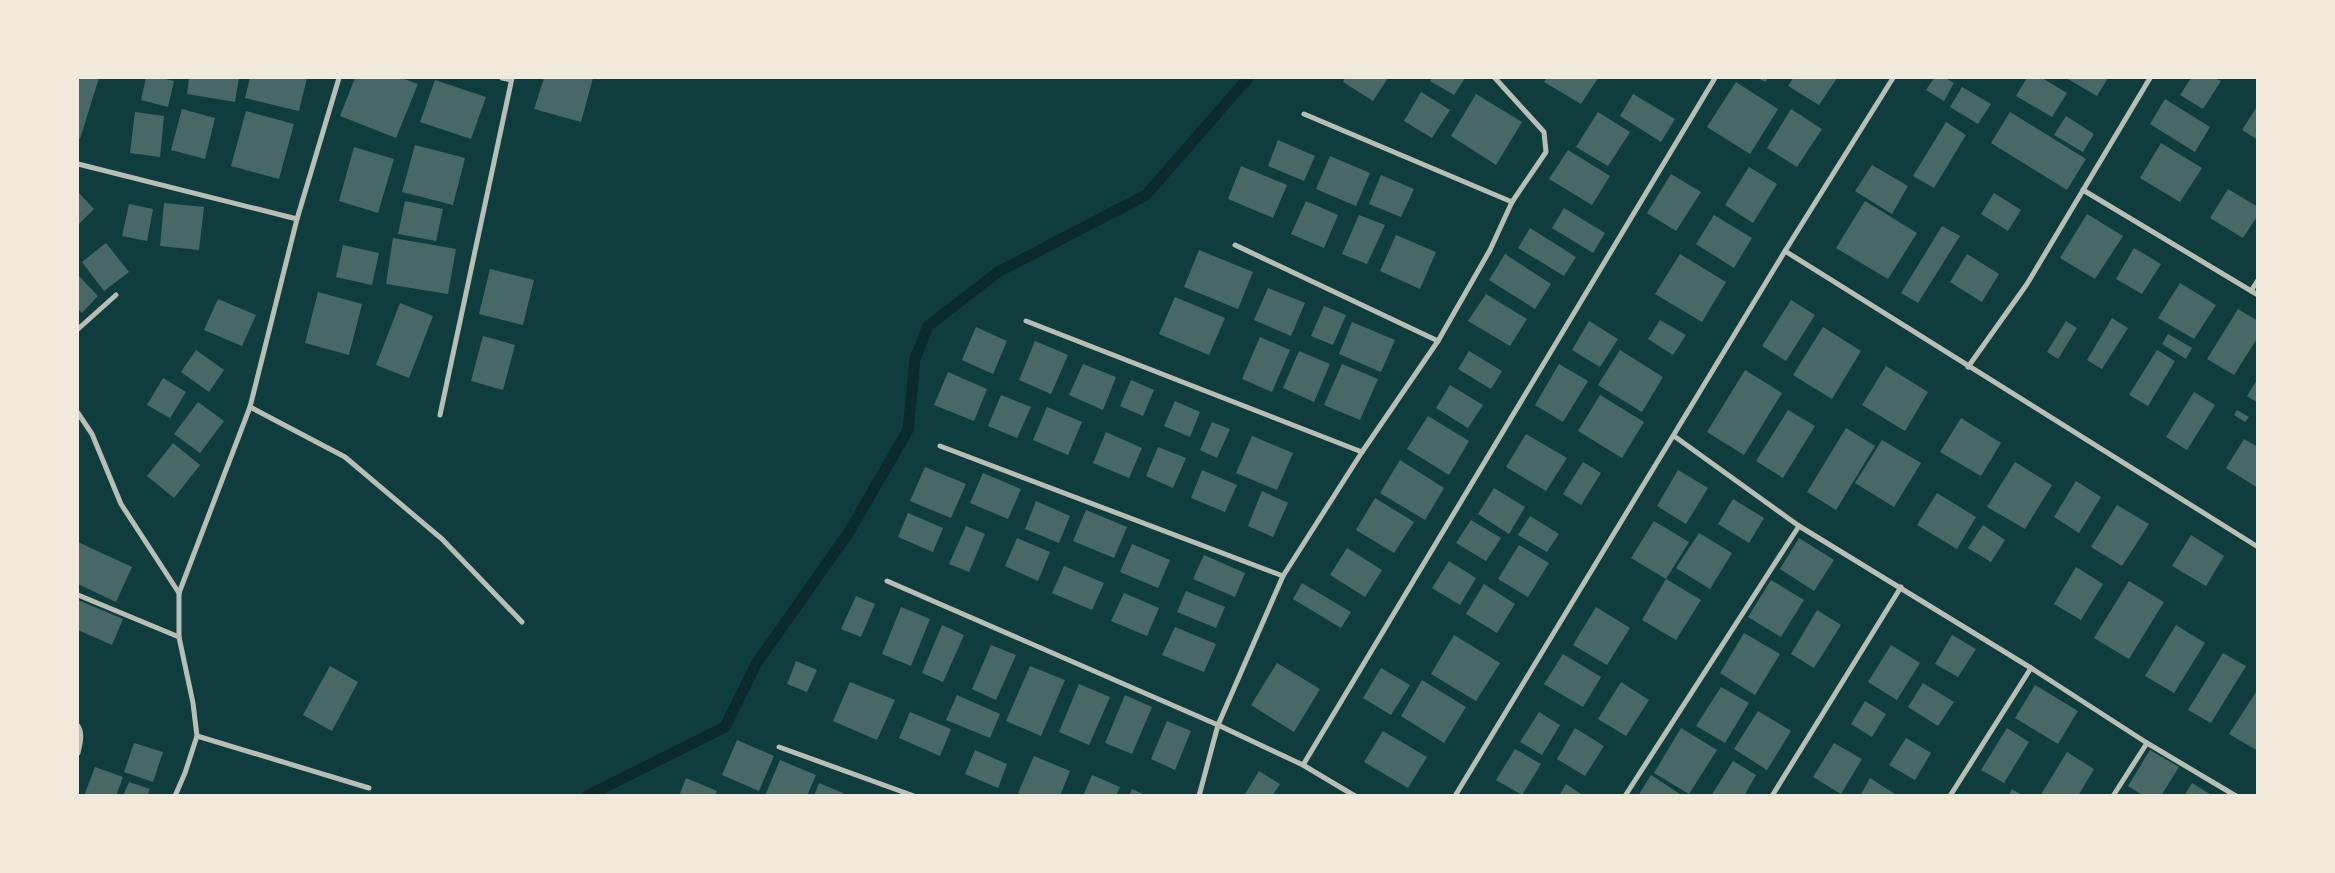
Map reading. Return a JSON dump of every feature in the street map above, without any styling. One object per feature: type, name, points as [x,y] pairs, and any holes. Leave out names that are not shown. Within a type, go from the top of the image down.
[{"type":"street","points":[[175,796],[186,773],[197,736],[194,703],[179,637],[179,593],[250,407],[297,219],[339,78]]},
{"type":"street","points":[[440,415],[512,79],[502,78]]},
{"type":"street","points":[[1199,796],[1218,725],[1283,576],[1362,452],[1438,341],[1490,250],[1512,202],[1546,152],[1544,132],[1495,78]]},
{"type":"street","points":[[1303,765],[1715,78]]},
{"type":"street","points":[[1455,796],[1785,251],[1893,78]]},
{"type":"street","points":[[1968,367],[2027,284],[2150,78]]},
{"type":"street","points":[[1304,114],[1512,202]]},
{"type":"street","points":[[78,164],[95,166],[297,219]]},
{"type":"street","points":[[2083,190],[2258,295]]},
{"type":"street","points":[[1235,244],[1438,341]]},
{"type":"street","points":[[1785,251],[2258,547]]},
{"type":"street","points":[[2251,291],[2258,280]]},
{"type":"street","points":[[78,329],[116,295]]},
{"type":"street","points":[[1026,322],[1362,452]]},
{"type":"street","points":[[250,407],[345,457],[442,539],[522,622]]},
{"type":"street","points":[[78,413],[92,434],[121,504],[179,593]]},
{"type":"street","points":[[1674,436],[1799,526],[2031,668],[2147,743],[2236,796]]},
{"type":"street","points":[[940,446],[1283,576]]},
{"type":"street","points":[[1625,796],[1799,526]]},
{"type":"street","points":[[887,581],[1218,725],[1303,765],[1355,796]]},
{"type":"street","points":[[1772,796],[1901,588]]},
{"type":"street","points":[[78,595],[179,637]]},
{"type":"street","points":[[1950,796],[2031,668]]},
{"type":"street","points":[[78,726],[80,730],[78,753]]},
{"type":"street","points":[[197,736],[369,788]]},
{"type":"street","points":[[2113,796],[2147,743]]},
{"type":"street","points":[[779,748],[914,796]]},
{"type":"building","points":[[78,78],[99,78],[80,139],[78,138]]},
{"type":"building","points":[[146,78],[161,78],[174,81],[168,107],[141,100]]},
{"type":"building","points":[[189,78],[239,78],[235,102],[187,94]]},
{"type":"building","points":[[250,78],[307,78],[299,111],[245,98]]},
{"type":"building","points":[[355,78],[401,78],[418,84],[396,138],[340,116]]},
{"type":"building","points":[[544,78],[593,78],[581,122],[534,109]]},
{"type":"building","points":[[1345,78],[1388,78],[1373,101],[1343,82]]},
{"type":"building","points":[[1432,78],[1465,78],[1454,95],[1430,81]]},
{"type":"building","points":[[1547,78],[1598,78],[1581,104],[1544,82]]},
{"type":"building","points":[[1758,78],[1768,78],[1765,82]]},
{"type":"building","points":[[1793,78],[1837,78],[1819,105],[1788,86]]},
{"type":"building","points":[[1934,78],[1945,78],[1954,83],[1944,101],[1926,90]]},
{"type":"building","points":[[2027,78],[2042,78],[2067,93],[2052,117],[2016,96]]},
{"type":"building","points":[[2066,78],[2108,78],[2097,96]]},
{"type":"building","points":[[2191,78],[2214,78],[2221,81],[2203,109],[2180,95]]},
{"type":"building","points":[[435,80],[486,97],[471,139],[420,122]]},
{"type":"building","points":[[1736,82],[1778,109],[1750,154],[1707,127]]},
{"type":"building","points":[[1962,87],[1991,104],[1978,124],[1950,107]]},
{"type":"building","points":[[1421,92],[1450,110],[1432,138],[1404,121]]},
{"type":"building","points":[[1476,94],[1522,122],[1496,165],[1451,136]]},
{"type":"building","points":[[1633,94],[1675,119],[1661,142],[1620,116]]},
{"type":"building","points":[[2165,99],[2210,127],[2195,152],[2150,124]]},
{"type":"building","points":[[2258,105],[2258,140],[2242,130]]},
{"type":"building","points":[[182,109],[215,118],[205,159],[171,150]]},
{"type":"building","points":[[1791,109],[1822,129],[1797,167],[1767,148]]},
{"type":"building","points":[[246,111],[294,124],[279,179],[231,166]]},
{"type":"building","points":[[135,112],[164,116],[160,157],[130,153]]},
{"type":"building","points":[[1598,112],[1630,132],[1608,166],[1576,147]]},
{"type":"building","points":[[2010,112],[2086,159],[2067,190],[1991,143]]},
{"type":"building","points":[[2066,116],[2094,134],[2083,152],[2054,135]]},
{"type":"building","points":[[1946,122],[1966,135],[1934,188],[1913,176]]},
{"type":"building","points":[[1278,140],[1315,156],[1304,181],[1268,166]]},
{"type":"building","points":[[2161,143],[2202,168],[2180,202],[2140,178]]},
{"type":"building","points":[[415,145],[465,158],[453,205],[402,192]]},
{"type":"building","points":[[354,147],[394,159],[378,213],[339,201]]},
{"type":"building","points":[[1568,150],[1610,176],[1592,205],[1549,179]]},
{"type":"building","points":[[1330,156],[1370,173],[1356,206],[1316,189]]},
{"type":"building","points":[[1872,165],[1908,186],[1892,214],[1855,191]]},
{"type":"building","points":[[1241,166],[1287,185],[1273,218],[1228,199]]},
{"type":"building","points":[[1749,167],[1777,184],[1753,223],[1725,205]]},
{"type":"building","points":[[1671,174],[1701,192],[1676,231],[1647,213]]},
{"type":"building","points":[[1381,175],[1414,189],[1401,217],[1369,204]]},
{"type":"building","points":[[2228,189],[2258,207],[2258,215],[2243,238],[2210,218]]},
{"type":"building","points":[[78,192],[94,209],[78,225]]},
{"type":"building","points":[[1994,193],[2021,210],[2008,231],[1981,214]]},
{"type":"building","points":[[405,201],[443,209],[436,241],[398,234]]},
{"type":"building","points":[[1306,201],[1338,215],[1324,248],[1291,234]]},
{"type":"building","points":[[1865,201],[1917,233],[1888,279],[1836,248]]},
{"type":"building","points":[[164,203],[204,207],[199,250],[160,246]]},
{"type":"building","points":[[129,204],[153,209],[147,241],[122,236]]},
{"type":"building","points":[[1564,208],[1605,233],[1593,253],[1552,228]]},
{"type":"building","points":[[2087,214],[2123,236],[2095,279],[2060,258]]},
{"type":"building","points":[[1359,215],[1385,225],[1367,264],[1342,254]]},
{"type":"building","points":[[1714,215],[1752,238],[1734,268],[1696,244]]},
{"type":"building","points":[[1942,226],[1960,236],[1918,303],[1901,293]]},
{"type":"building","points":[[1530,228],[1576,257],[1564,276],[1518,248]]},
{"type":"building","points":[[1396,235],[1436,252],[1420,289],[1380,271]]},
{"type":"building","points":[[393,238],[456,249],[448,294],[386,284]]},
{"type":"building","points":[[106,243],[129,272],[104,291],[82,262]]},
{"type":"building","points":[[343,245],[379,253],[372,285],[336,277]]},
{"type":"building","points":[[2134,248],[2161,264],[2142,294],[2116,279]]},
{"type":"building","points":[[1199,250],[1253,272],[1238,309],[1184,287]]},
{"type":"building","points":[[1505,254],[1551,284],[1535,309],[1489,280]]},
{"type":"building","points":[[1680,254],[1726,282],[1702,322],[1655,294]]},
{"type":"building","points":[[1967,254],[1999,274],[1982,302],[1950,282]]},
{"type":"building","points":[[490,269],[534,280],[523,325],[479,314]]},
{"type":"building","points":[[78,275],[98,296],[82,313],[78,309]]},
{"type":"building","points":[[2180,283],[2216,305],[2194,339],[2158,318]]},
{"type":"building","points":[[1268,288],[1305,303],[1291,336],[1254,320]]},
{"type":"building","points":[[318,292],[362,304],[349,355],[305,343]]},
{"type":"building","points":[[1486,294],[1527,319],[1510,346],[1468,321]]},
{"type":"building","points":[[1175,297],[1225,318],[1209,355],[1159,334]]},
{"type":"building","points":[[218,299],[256,315],[242,346],[204,330]]},
{"type":"building","points":[[1791,300],[1815,315],[1786,361],[1762,346]]},
{"type":"building","points":[[400,303],[433,316],[409,378],[376,365]]},
{"type":"building","points":[[1324,306],[1346,315],[1333,345],[1311,336]]},
{"type":"building","points":[[2238,309],[2258,321],[2258,337],[2234,375],[2207,359]]},
{"type":"building","points":[[2112,318],[2128,328],[2102,369],[2087,360]]},
{"type":"building","points":[[1660,320],[1686,335],[1673,355],[1648,339]]},
{"type":"building","points":[[1589,321],[1618,339],[1600,367],[1572,350]]},
{"type":"building","points":[[2066,321],[2077,328],[2058,359],[2047,352]]},
{"type":"building","points":[[1352,322],[1395,340],[1381,372],[1339,354]]},
{"type":"building","points":[[976,327],[1007,341],[993,374],[962,360]]},
{"type":"building","points":[[1823,327],[1861,351],[1832,399],[1793,375]]},
{"type":"building","points":[[2168,334],[2192,348],[2186,359],[2162,344]]},
{"type":"building","points":[[483,336],[515,345],[503,390],[471,381]]},
{"type":"building","points":[[1260,337],[1290,350],[1272,392],[1242,379]]},
{"type":"building","points":[[1035,341],[1068,355],[1051,394],[1019,380]]},
{"type":"building","points":[[196,350],[224,370],[209,392],[181,372]]},
{"type":"building","points":[[1620,350],[1663,377],[1642,412],[1598,385]]},
{"type":"building","points":[[2157,350],[2175,361],[2148,406],[2129,395]]},
{"type":"building","points":[[1299,351],[1330,364],[1314,402],[1283,388]]},
{"type":"building","points":[[1469,351],[1502,371],[1491,389],[1458,369]]},
{"type":"building","points":[[1083,364],[1116,377],[1103,410],[1069,395]]},
{"type":"building","points":[[1342,364],[1378,379],[1360,420],[1324,405]]},
{"type":"building","points":[[1559,364],[1588,381],[1563,422],[1535,405]]},
{"type":"building","points":[[1886,366],[1928,392],[1905,431],[1862,405]]},
{"type":"building","points":[[1745,370],[1782,393],[1744,455],[1707,432]]},
{"type":"building","points":[[948,372],[987,389],[974,421],[934,405]]},
{"type":"building","points":[[163,378],[186,392],[170,418],[147,405]]},
{"type":"building","points":[[2258,378],[2258,403],[2247,396]]},
{"type":"building","points":[[1131,380],[1154,390],[1143,416],[1120,406]]},
{"type":"building","points":[[1450,385],[1483,405],[1468,428],[1436,408]]},
{"type":"building","points":[[2194,392],[2215,405],[2187,450],[2166,437]]},
{"type":"building","points":[[1001,395],[1031,407],[1017,438],[988,426]]},
{"type":"building","points":[[1600,395],[1644,422],[1622,458],[1578,431]]},
{"type":"building","points":[[1175,401],[1200,412],[1190,437],[1164,426]]},
{"type":"building","points":[[198,402],[224,421],[200,453],[174,434]]},
{"type":"building","points":[[1047,407],[1082,422],[1068,455],[1033,440]]},
{"type":"building","points":[[1788,410],[1815,426],[1783,478],[1756,461]]},
{"type":"building","points":[[2237,410],[2249,417],[2245,422],[2234,415]]},
{"type":"building","points":[[1428,416],[1469,441],[1449,475],[1407,449]]},
{"type":"building","points":[[1961,418],[2001,443],[1981,476],[1940,452]]},
{"type":"building","points":[[1212,422],[1230,429],[1217,458],[1200,450]]},
{"type":"building","points":[[1846,428],[1875,446],[1836,510],[1807,492]]},
{"type":"building","points":[[1106,432],[1142,448],[1129,478],[1093,463]]},
{"type":"building","points":[[1526,434],[1567,458],[1546,491],[1506,467]]},
{"type":"building","points":[[1252,436],[1293,453],[1277,490],[1236,473]]},
{"type":"building","points":[[2244,439],[2258,447],[2258,488],[2226,468]]},
{"type":"building","points":[[1882,440],[1921,463],[1894,507],[1855,483]]},
{"type":"building","points":[[173,443],[200,465],[174,498],[147,476]]},
{"type":"building","points":[[1158,447],[1186,458],[1173,488],[1146,476]]},
{"type":"building","points":[[1400,460],[1444,488],[1425,520],[1380,493]]},
{"type":"building","points":[[1583,462],[1601,473],[1581,505],[1563,494]]},
{"type":"building","points":[[2015,462],[2052,485],[2025,529],[1987,507]]},
{"type":"building","points":[[925,467],[966,484],[951,518],[910,501]]},
{"type":"building","points":[[1202,470],[1237,485],[1225,512],[1191,498]]},
{"type":"building","points":[[1678,470],[1708,488],[1686,524],[1657,506]]},
{"type":"building","points":[[983,473],[1021,489],[1008,519],[970,503]]},
{"type":"building","points":[[2076,481],[2101,497],[2079,533],[2054,517]]},
{"type":"building","points":[[1494,488],[1525,507],[1509,534],[1478,514]]},
{"type":"building","points":[[1262,491],[1288,503],[1273,537],[1248,526]]},
{"type":"building","points":[[1937,493],[1976,517],[1957,549],[1917,525]]},
{"type":"building","points":[[1375,498],[1414,522],[1394,553],[1356,530]]},
{"type":"building","points":[[1733,499],[1764,518],[1749,543],[1718,524]]},
{"type":"building","points":[[1036,501],[1070,516],[1059,543],[1025,529]]},
{"type":"building","points":[[2117,505],[2149,524],[2122,566],[2091,547]]},
{"type":"building","points":[[1086,510],[1127,527],[1114,558],[1073,541]]},
{"type":"building","points":[[908,513],[943,528],[933,552],[898,537]]},
{"type":"building","points":[[1530,516],[1559,534],[1547,552],[1518,535]]},
{"type":"building","points":[[1471,520],[1501,538],[1486,561],[1456,543]]},
{"type":"building","points":[[1654,521],[1689,542],[1666,579],[1631,558]]},
{"type":"building","points":[[1983,525],[2005,540],[1991,562],[1968,548]]},
{"type":"building","points":[[966,526],[985,534],[969,572],[949,564]]},
{"type":"building","points":[[1699,533],[1732,553],[1710,589],[1676,568]]},
{"type":"building","points":[[2191,535],[2224,556],[2206,586],[2172,566]]},
{"type":"building","points":[[1017,538],[1050,552],[1038,581],[1005,566]]},
{"type":"building","points":[[1799,538],[1834,560],[1814,591],[1780,569]]},
{"type":"building","points":[[78,542],[132,567],[116,602],[78,584]]},
{"type":"building","points":[[1132,544],[1170,560],[1158,588],[1120,572]]},
{"type":"building","points":[[1519,545],[1549,563],[1528,597],[1498,579]]},
{"type":"building","points":[[1347,548],[1382,570],[1365,597],[1330,575]]},
{"type":"building","points":[[1204,555],[1245,573],[1235,597],[1193,579]]},
{"type":"building","points":[[1449,561],[1476,578],[1460,605],[1432,588]]},
{"type":"building","points":[[1064,566],[1104,583],[1092,610],[1052,593]]},
{"type":"building","points":[[2076,567],[2103,584],[2081,620],[2054,604]]},
{"type":"building","points":[[1666,579],[1701,600],[1676,640],[1642,620]]},
{"type":"building","points":[[1771,580],[1804,600],[1781,637],[1748,617]]},
{"type":"building","points":[[2129,581],[2164,602],[2129,659],[2094,638]]},
{"type":"building","points":[[1302,583],[1351,612],[1341,628],[1293,599]]},
{"type":"building","points":[[1484,584],[1515,604],[1497,633],[1466,614]]},
{"type":"building","points":[[1186,591],[1225,607],[1216,628],[1177,612]]},
{"type":"building","points":[[1124,593],[1159,608],[1147,636],[1111,621]]},
{"type":"building","points":[[856,596],[875,604],[861,637],[841,629]]},
{"type":"building","points":[[78,600],[123,619],[112,645],[78,630]]},
{"type":"building","points":[[901,607],[930,619],[911,666],[882,654]]},
{"type":"building","points":[[1596,607],[1630,628],[1607,665],[1573,645]]},
{"type":"building","points":[[1817,610],[1841,625],[1814,668],[1791,654]]},
{"type":"building","points":[[942,625],[964,635],[943,682],[922,673]]},
{"type":"building","points":[[2176,625],[2205,643],[2174,693],[2145,676]]},
{"type":"building","points":[[1175,627],[1216,644],[1204,672],[1162,655]]},
{"type":"building","points":[[1744,633],[1780,654],[1755,695],[1720,673]]},
{"type":"building","points":[[1454,635],[1500,663],[1476,701],[1431,674]]},
{"type":"building","points":[[1952,635],[1976,649],[1958,677],[1935,664]]},
{"type":"building","points":[[991,645],[1016,655],[996,700],[972,689]]},
{"type":"building","points":[[1891,645],[1920,663],[1897,700],[1868,682]]},
{"type":"building","points":[[2223,653],[2246,666],[2211,723],[2188,710]]},
{"type":"building","points":[[1563,654],[1601,677],[1583,707],[1544,684]]},
{"type":"building","points":[[796,661],[817,670],[807,692],[787,684]]},
{"type":"building","points":[[1277,663],[1320,689],[1294,732],[1251,705]]},
{"type":"building","points":[[330,666],[358,682],[332,731],[303,715]]},
{"type":"building","points":[[1030,666],[1065,680],[1041,736],[1006,721]]},
{"type":"building","points":[[1381,668],[1410,685],[1391,715],[1363,698]]},
{"type":"building","points":[[1422,680],[1466,707],[1444,743],[1401,716]]},
{"type":"building","points":[[850,682],[895,700],[877,740],[833,721]]},
{"type":"building","points":[[1621,682],[1649,700],[1626,736],[1598,719]]},
{"type":"building","points":[[1923,683],[1954,702],[1938,726],[1908,707]]},
{"type":"building","points":[[1079,684],[1110,697],[1089,745],[1059,732]]},
{"type":"building","points":[[2035,685],[2078,711],[2058,744],[2015,718]]},
{"type":"building","points":[[1721,687],[1749,703],[1725,743],[1696,726]]},
{"type":"building","points":[[2258,689],[2258,751],[2229,734]]},
{"type":"building","points":[[957,695],[1000,714],[990,738],[946,720]]},
{"type":"building","points":[[1125,695],[1152,707],[1132,754],[1105,743]]},
{"type":"building","points":[[1865,701],[1886,714],[1872,737],[1851,724]]},
{"type":"building","points":[[1758,711],[1791,731],[1767,770],[1734,749]]},
{"type":"building","points":[[910,712],[951,729],[940,756],[899,738]]},
{"type":"building","points":[[1539,712],[1560,725],[1542,755],[1520,742]]},
{"type":"building","points":[[1167,721],[1191,731],[1175,770],[1151,759]]},
{"type":"building","points":[[1575,728],[1604,746],[1585,776],[1557,759]]},
{"type":"building","points":[[1681,728],[1717,750],[1689,794],[1654,773]]},
{"type":"building","points":[[2007,728],[2029,742],[2004,783],[1981,770]]},
{"type":"building","points":[[1383,731],[1427,757],[1408,788],[1364,762]]},
{"type":"building","points":[[1906,738],[1931,753],[1915,780],[1889,765]]},
{"type":"building","points":[[737,740],[774,756],[759,791],[722,775]]},
{"type":"building","points":[[134,743],[163,752],[153,782],[124,772]]},
{"type":"building","points":[[1834,743],[1862,759],[1841,794],[1813,777]]},
{"type":"building","points":[[1515,749],[1541,764],[1522,795],[1496,780]]},
{"type":"building","points":[[975,750],[1007,764],[998,788],[965,774]]},
{"type":"building","points":[[2150,750],[2179,767],[2161,796],[2144,796],[2128,786]]},
{"type":"building","points":[[2067,752],[2094,769],[2078,796],[2040,796]]},
{"type":"building","points":[[1034,756],[1070,771],[1060,796],[1024,796],[1018,793]]},
{"type":"building","points":[[780,760],[816,775],[807,796],[765,796]]},
{"type":"building","points":[[1733,761],[1756,775],[1744,796],[1711,796]]},
{"type":"building","points":[[95,767],[123,777],[116,796],[84,796]]},
{"type":"building","points":[[1259,771],[1280,784],[1272,796],[1245,794]]},
{"type":"building","points":[[1092,775],[1120,787],[1116,796],[1083,796]]},
{"type":"building","points":[[1651,775],[1683,796],[1638,796]]},
{"type":"building","points":[[686,778],[717,791],[715,796],[679,796]]},
{"type":"building","points":[[1870,778],[1898,796],[1860,796]]},
{"type":"building","points":[[129,782],[150,789],[147,796],[123,796]]},
{"type":"building","points":[[819,783],[843,793],[842,796],[814,796]]},
{"type":"building","points":[[2192,783],[2213,796],[2184,796]]},
{"type":"building","points":[[1566,784],[1584,796],[1559,796]]},
{"type":"building","points":[[1132,789],[1147,796],[1129,796]]},
{"type":"building","points":[[2012,789],[2023,796],[2008,796]]},
{"type":"waterway","points":[[587,796],[725,727],[756,664],[849,532],[908,430],[915,359],[928,326],[998,272],[1146,195],[1248,78]]}]
